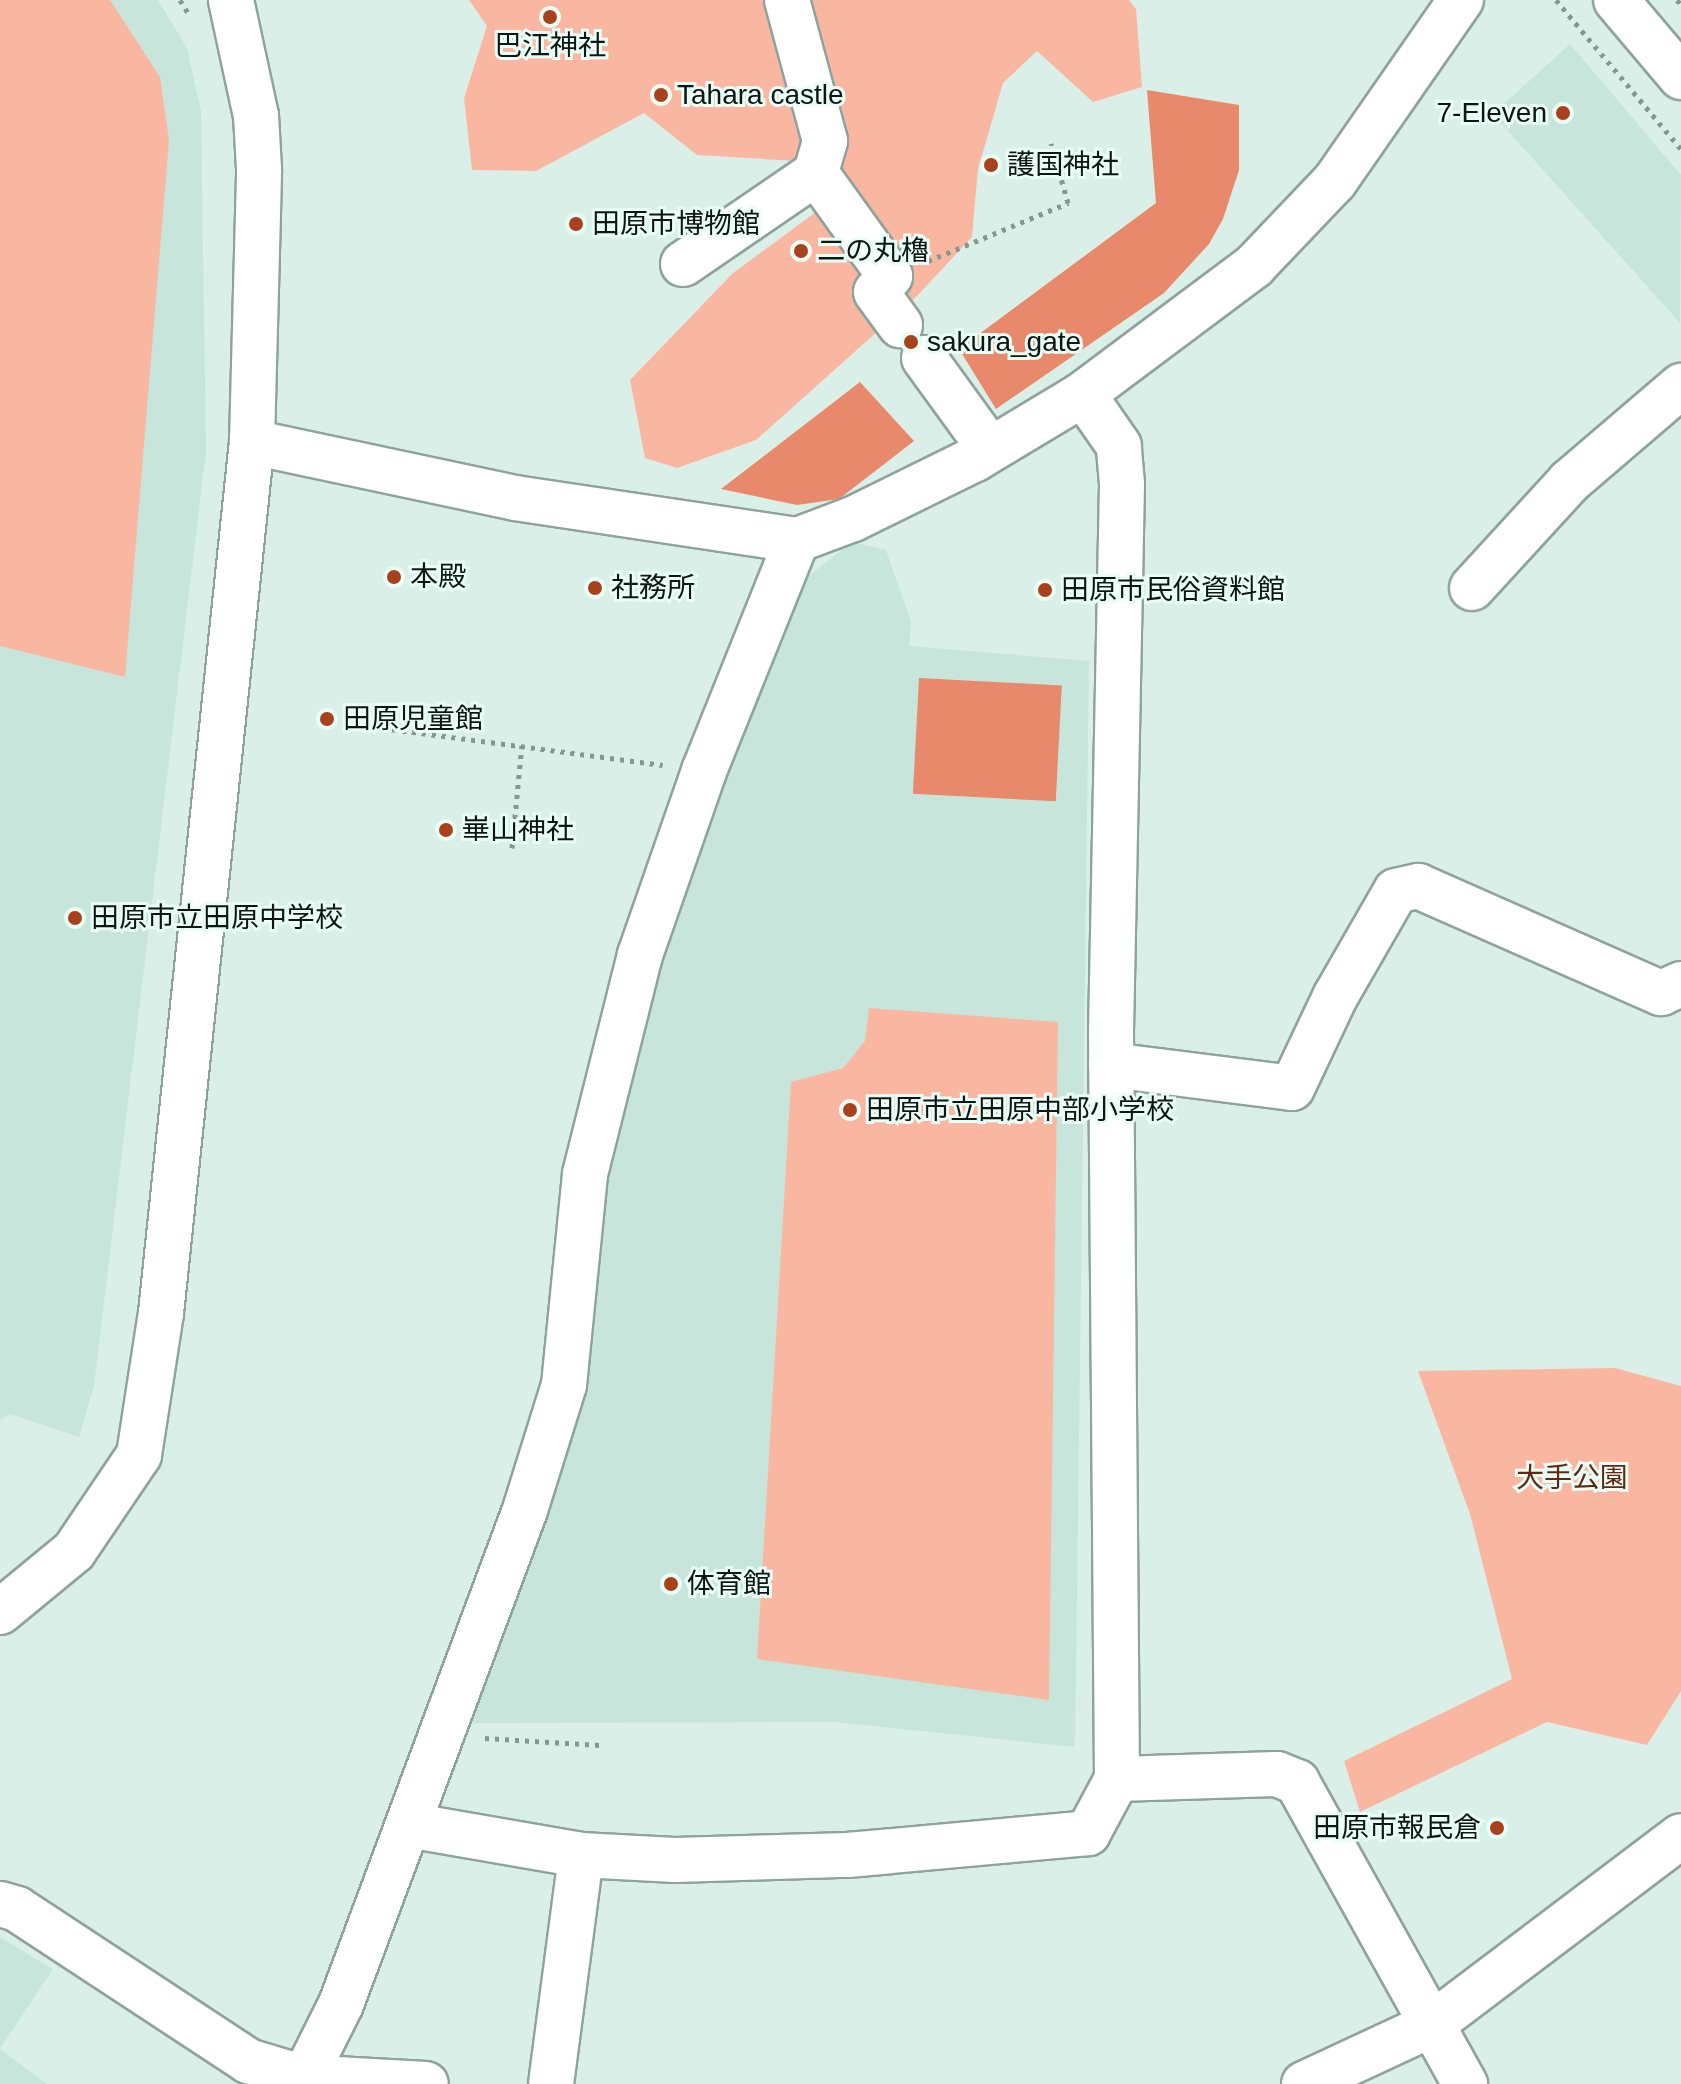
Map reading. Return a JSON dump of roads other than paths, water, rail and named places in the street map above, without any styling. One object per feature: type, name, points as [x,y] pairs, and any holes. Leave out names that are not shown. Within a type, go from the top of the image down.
[{"type":"street","points":[[0,1612],[74,1551],[139,1455],[161,1313],[252,442],[257,143],[231,0]]},
{"type":"street","points":[[683,264],[816,173],[825,141],[787,0]]},
{"type":"street","points":[[252,442],[515,498],[797,540],[853,519],[975,459],[1083,394],[1254,266],[1335,181],[1461,0]]},
{"type":"street","points":[[1616,0],[1681,75]]},
{"type":"street","points":[[816,173],[890,276],[876,292],[990,449],[975,459]]},
{"type":"street","points":[[1472,588],[1569,482],[1681,386]]},
{"type":"street","points":[[408,1825],[581,1855],[675,1860],[848,1855],[1088,1833],[1117,1779],[1111,1065],[1122,484],[1119,446],[1083,394]]},
{"type":"street","points":[[301,2081],[341,2004],[525,1510],[564,1385],[585,1174],[640,955],[704,771],[797,540]]},
{"type":"street","points":[[1111,1065],[1292,1088],[1335,997],[1396,891],[1418,886],[1661,993],[1681,984]]},
{"type":"street","points":[[1117,1779],[1277,1774],[1297,1782],[1465,2084]]},
{"type":"street","points":[[1304,2084],[1431,2025],[1681,1836]]},
{"type":"street","points":[[551,2084],[581,1855]]},
{"type":"street","points":[[0,1904],[17,1909],[248,2061],[301,2081],[426,2084]]},
{"type":"place","name":"巴江神社","points":[[550,17]]},
{"type":"place","name":"Tahara castle","points":[[661,95]]},
{"type":"place","name":"7-Eleven","points":[[1563,113]]},
{"type":"place","name":"護国神社","points":[[991,165]]},
{"type":"place","name":"田原市博物館","points":[[576,224]]},
{"type":"place","name":"二の丸櫓","points":[[801,251]]},
{"type":"place","name":"sakura_gate","points":[[911,342]]},
{"type":"place","name":"本殿","points":[[394,577]]},
{"type":"place","name":"社務所","points":[[595,588]]},
{"type":"place","name":"田原市民俗資料館","points":[[1045,590]]},
{"type":"place","name":"田原児童館","points":[[327,719]]},
{"type":"place","name":"崋山神社","points":[[446,830]]},
{"type":"place","name":"田原市立田原中学校","points":[[75,918]]},
{"type":"place","name":"田原市立田原中部小学校","points":[[850,1110]]},
{"type":"place","name":"体育館","points":[[671,1584]]},
{"type":"place","name":"田原市報民倉","points":[[1497,1828]]},
{"type":"park label","name":"大手公園","points":[[1572,1478]]}]
